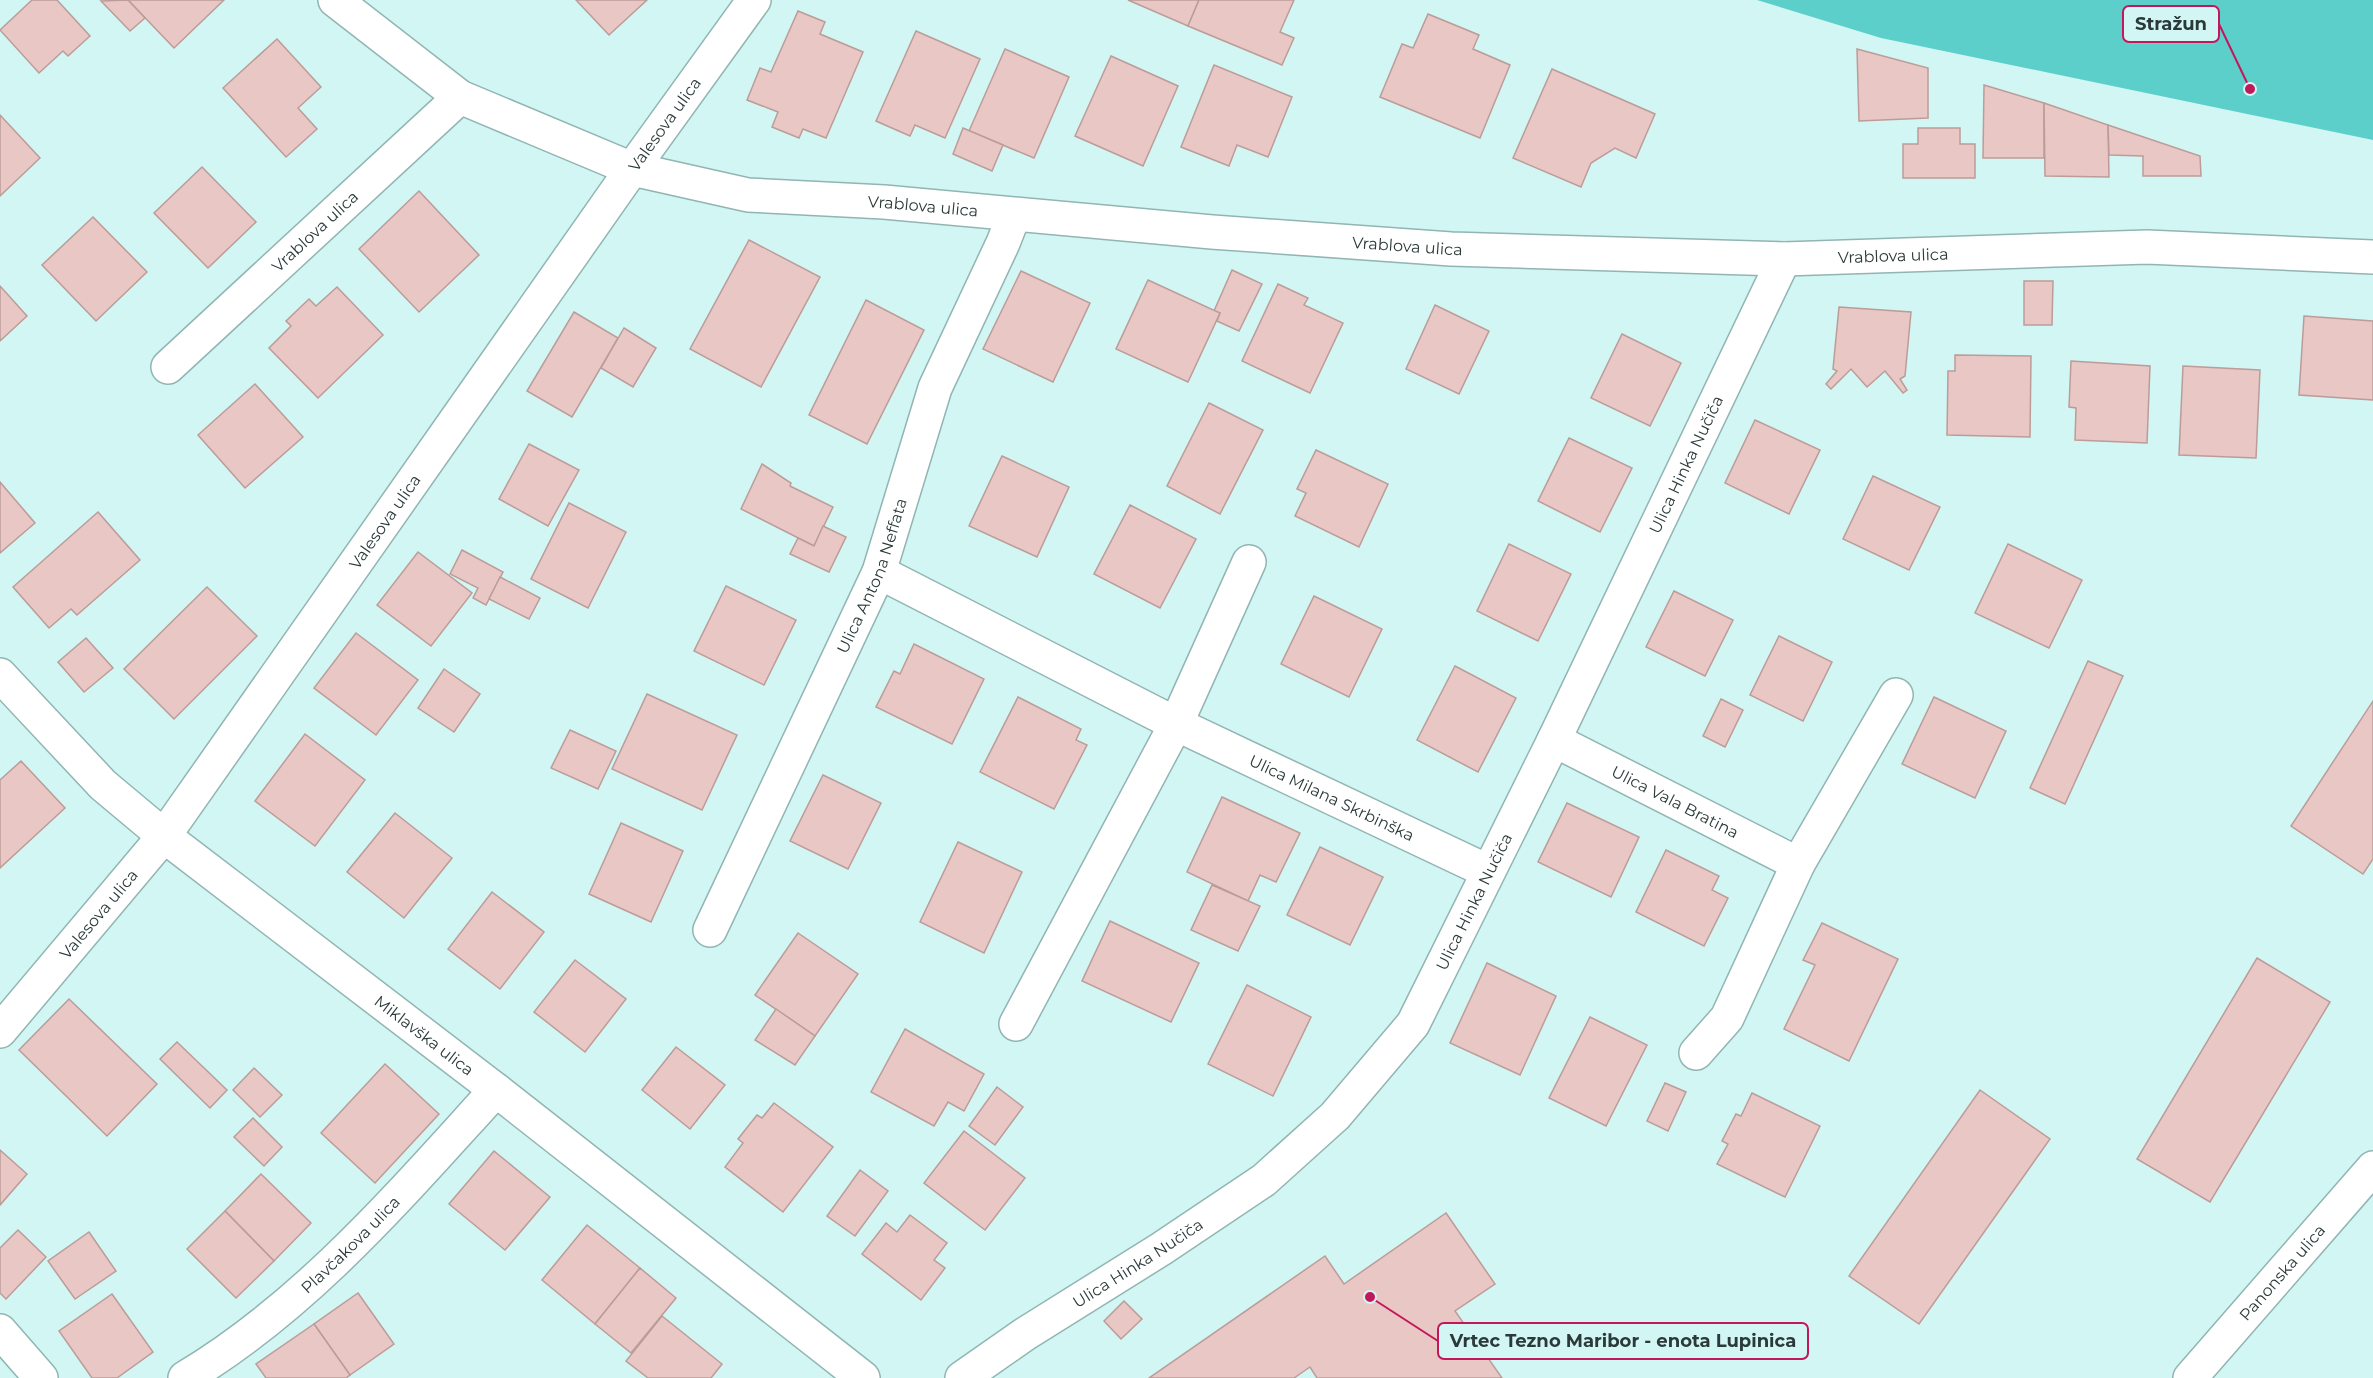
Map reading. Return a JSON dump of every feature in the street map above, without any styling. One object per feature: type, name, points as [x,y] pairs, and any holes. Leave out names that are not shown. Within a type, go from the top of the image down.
[{"type":"street","name":"Vrablova ulica","points":[[335,0],[460,97],[632,169],[748,195],[884,202],[1014,215],[1451,249],[1784,259],[2147,247],[2373,257]]},
{"type":"street","name":"Valesova ulica","points":[[0,1031],[164,836],[632,169],[754,0]]},
{"type":"street","name":"Vrablova ulica","points":[[168,367],[460,97]]},
{"type":"street","name":"Ulica Antona Neffata","points":[[710,930],[879,572],[935,388],[1014,215]]},
{"type":"street","name":"Ulica Hinka Nučiča","points":[[962,1378],[1025,1334],[1264,1180],[1335,1116],[1413,1024],[1554,740],[1784,259]]},
{"type":"street","points":[[1016,1024],[1176,724],[1249,562]]},
{"type":"street","name":"Ulica Milana Skrbinška","points":[[879,572],[1176,724],[1487,871]]},
{"type":"street","name":"Miklavška ulica","points":[[0,675],[103,785],[164,836],[496,1090],[863,1378]]},
{"type":"street","points":[[1696,1053],[1727,1018],[1798,864],[1896,695]]},
{"type":"street","name":"Ulica Vala Bratina","points":[[1554,740],[1798,864]]},
{"type":"street","name":"Plavčakova ulica","points":[[185,1378],[214,1361],[288,1305],[387,1209],[496,1090]]},
{"type":"street","name":"Panonska ulica","points":[[2190,1378],[2373,1168]]},
{"type":"street","points":[[0,1331],[41,1378]]},
{"type":"shaded area","points":[[1757,0],[2373,0],[2373,140],[1881,38]]},
{"type":"building","points":[[32,0],[57,0],[90,36],[68,56],[63,51],[39,73],[0,30]]},
{"type":"building","points":[[128,0],[224,0],[174,48]]},
{"type":"building","points":[[128,0],[145,18],[130,31],[101,1]]},
{"type":"building","points":[[576,0],[647,0],[609,35]]},
{"type":"building","points":[[1128,0],[1199,0],[1188,26]]},
{"type":"building","points":[[1199,0],[1294,0],[1280,32],[1294,38],[1282,65],[1188,26]]},
{"type":"building","points":[[798,11],[825,22],[820,34],[863,52],[826,138],[803,129],[799,138],[772,127],[778,112],[747,100],[760,68],[771,72]]},
{"type":"building","points":[[1428,14],[1479,35],[1473,49],[1510,65],[1480,138],[1380,97],[1402,44],[1413,48]]},
{"type":"building","points":[[916,31],[980,59],[945,138],[915,125],[910,136],[876,121]]},
{"type":"building","points":[[277,39],[321,87],[298,108],[317,129],[286,157],[223,88]]},
{"type":"building","points":[[1005,49],[1069,77],[1034,158],[969,131]]},
{"type":"building","points":[[1857,49],[1928,68],[1928,118],[1859,121]]},
{"type":"building","points":[[1111,56],[1178,86],[1143,166],[1075,136]]},
{"type":"building","points":[[1214,65],[1292,97],[1268,157],[1237,145],[1229,166],[1181,147]]},
{"type":"building","points":[[1552,69],[1655,114],[1636,158],[1615,148],[1591,163],[1581,187],[1513,158]]},
{"type":"building","points":[[1984,85],[2044,103],[2044,158],[1983,158]]},
{"type":"building","points":[[2044,103],[2108,125],[2109,177],[2045,176]]},
{"type":"building","points":[[0,115],[40,158],[0,196]]},
{"type":"building","points":[[2108,125],[2200,156],[2201,176],[2143,176],[2143,156],[2109,155]]},
{"type":"building","points":[[963,128],[1003,145],[992,171],[953,154]]},
{"type":"building","points":[[1918,128],[1960,128],[1960,144],[1975,144],[1975,178],[1903,178],[1903,144],[1918,144]]},
{"type":"building","points":[[202,167],[256,222],[208,268],[154,213]]},
{"type":"building","points":[[419,191],[479,255],[419,312],[359,249]]},
{"type":"building","points":[[93,217],[147,272],[96,321],[42,265]]},
{"type":"building","points":[[749,240],[820,277],[761,387],[690,349]]},
{"type":"building","points":[[1232,270],[1262,284],[1239,331],[1217,321],[1220,313],[1214,311]]},
{"type":"building","points":[[1021,271],[1090,303],[1053,382],[983,349]]},
{"type":"building","points":[[1148,280],[1220,313],[1188,382],[1116,349]]},
{"type":"building","points":[[2024,281],[2053,281],[2052,325],[2024,325]]},
{"type":"building","points":[[1278,284],[1308,298],[1304,305],[1343,323],[1310,393],[1242,361]]},
{"type":"building","points":[[0,286],[27,316],[0,341]]},
{"type":"building","points":[[337,287],[383,335],[318,398],[269,348],[291,326],[286,321],[309,299],[316,306]]},
{"type":"building","points":[[866,300],[924,330],[867,444],[809,415]]},
{"type":"building","points":[[1435,305],[1489,331],[1459,394],[1406,369]]},
{"type":"building","points":[[1839,307],[1911,312],[1905,376],[1900,379],[1907,390],[1903,393],[1885,371],[1867,387],[1851,369],[1831,389],[1826,384],[1837,371],[1833,369]]},
{"type":"building","points":[[574,312],[618,338],[572,417],[527,391]]},
{"type":"building","points":[[2304,316],[2373,321],[2373,400],[2299,395]]},
{"type":"building","points":[[624,328],[656,348],[633,387],[601,368]]},
{"type":"building","points":[[1622,334],[1681,363],[1650,426],[1591,398]]},
{"type":"building","points":[[1955,355],[2031,356],[2030,437],[1947,435],[1948,371],[1955,371]]},
{"type":"building","points":[[2071,361],[2150,366],[2147,443],[2075,440],[2076,408],[2069,407]]},
{"type":"building","points":[[2183,366],[2260,370],[2256,458],[2179,455]]},
{"type":"building","points":[[255,384],[303,437],[245,488],[198,435]]},
{"type":"building","points":[[1209,403],[1263,430],[1220,514],[1167,486]]},
{"type":"building","points":[[1755,420],[1820,450],[1789,514],[1725,483]]},
{"type":"building","points":[[1569,438],[1632,468],[1600,532],[1538,501]]},
{"type":"building","points":[[529,444],[579,470],[548,526],[499,499]]},
{"type":"building","points":[[1316,450],[1388,484],[1359,547],[1295,516],[1306,493],[1297,489]]},
{"type":"building","points":[[1002,456],[1069,487],[1037,557],[969,526]]},
{"type":"building","points":[[762,464],[791,483],[790,486],[833,507],[814,546],[741,509]]},
{"type":"building","points":[[1873,476],[1940,507],[1909,570],[1843,539]]},
{"type":"building","points":[[0,482],[35,523],[0,553]]},
{"type":"building","points":[[569,503],[626,532],[588,608],[531,579]]},
{"type":"building","points":[[1130,505],[1196,539],[1160,608],[1094,574]]},
{"type":"building","points":[[98,512],[140,560],[77,615],[71,609],[49,628],[13,587]]},
{"type":"building","points":[[823,526],[846,537],[829,572],[790,554],[798,538],[814,546]]},
{"type":"building","points":[[1509,544],[1571,574],[1538,641],[1477,611]]},
{"type":"building","points":[[2008,544],[2082,580],[2049,648],[1975,613]]},
{"type":"building","points":[[462,550],[503,572],[486,605],[473,598],[478,588],[450,574]]},
{"type":"building","points":[[418,552],[472,593],[431,646],[377,605]]},
{"type":"building","points":[[500,577],[540,598],[529,619],[489,599]]},
{"type":"building","points":[[726,586],[796,620],[764,685],[694,651]]},
{"type":"building","points":[[207,587],[257,636],[174,719],[124,669]]},
{"type":"building","points":[[1674,591],[1733,620],[1705,676],[1646,647]]},
{"type":"building","points":[[1314,596],[1382,629],[1349,697],[1281,664]]},
{"type":"building","points":[[356,633],[418,680],[376,735],[314,688]]},
{"type":"building","points":[[1779,636],[1832,662],[1803,721],[1750,695]]},
{"type":"building","points":[[86,638],[113,668],[84,692],[58,662]]},
{"type":"building","points":[[914,644],[984,679],[952,744],[876,707],[894,671],[900,674]]},
{"type":"building","points":[[2088,661],[2123,676],[2065,804],[2030,788]]},
{"type":"building","points":[[1455,666],[1516,698],[1478,772],[1417,740]]},
{"type":"building","points":[[444,669],[480,694],[454,732],[418,708]]},
{"type":"building","points":[[647,694],[737,735],[702,810],[612,769]]},
{"type":"building","points":[[1018,697],[1081,729],[1076,740],[1087,745],[1054,809],[980,772]]},
{"type":"building","points":[[1934,697],[2006,731],[1975,798],[1902,764]]},
{"type":"building","points":[[1721,699],[1743,710],[1725,747],[1703,736]]},
{"type":"building","points":[[2373,701],[2373,859],[2363,874],[2291,826]]},
{"type":"building","points":[[570,730],[616,751],[598,789],[551,768]]},
{"type":"building","points":[[305,734],[365,780],[315,846],[255,801]]},
{"type":"building","points":[[21,761],[65,808],[0,868],[0,780]]},
{"type":"building","points":[[823,775],[881,803],[848,869],[790,841]]},
{"type":"building","points":[[1222,797],[1300,833],[1276,882],[1260,875],[1248,901],[1187,872]]},
{"type":"building","points":[[1567,803],[1639,837],[1611,897],[1538,862]]},
{"type":"building","points":[[395,813],[452,858],[404,918],[347,872]]},
{"type":"building","points":[[621,823],[683,851],[651,922],[589,894]]},
{"type":"building","points":[[958,842],[1022,872],[984,953],[920,922]]},
{"type":"building","points":[[1320,847],[1383,877],[1350,945],[1287,915]]},
{"type":"building","points":[[1666,850],[1719,876],[1712,890],[1728,898],[1704,946],[1636,912]]},
{"type":"building","points":[[1212,885],[1260,906],[1238,951],[1191,930]]},
{"type":"building","points":[[492,892],[544,932],[500,989],[448,949]]},
{"type":"building","points":[[1110,921],[1199,963],[1171,1022],[1082,981]]},
{"type":"building","points":[[1822,923],[1898,959],[1849,1061],[1784,1029],[1815,965],[1803,960]]},
{"type":"building","points":[[798,933],[858,974],[815,1036],[755,995]]},
{"type":"building","points":[[2257,958],[2330,1002],[2210,1202],[2137,1159]]},
{"type":"building","points":[[575,960],[626,999],[585,1052],[534,1012]]},
{"type":"building","points":[[1487,963],[1556,996],[1520,1075],[1450,1043]]},
{"type":"building","points":[[1247,985],[1311,1017],[1273,1096],[1208,1064]]},
{"type":"building","points":[[69,999],[157,1084],[107,1136],[19,1050]]},
{"type":"building","points":[[776,1009],[815,1036],[795,1065],[755,1040]]},
{"type":"building","points":[[1590,1017],[1647,1045],[1606,1126],[1549,1098]]},
{"type":"building","points":[[905,1029],[984,1074],[964,1111],[948,1102],[934,1126],[871,1092]]},
{"type":"building","points":[[177,1042],[227,1090],[210,1108],[160,1059]]},
{"type":"building","points":[[676,1047],[725,1085],[690,1129],[642,1090]]},
{"type":"building","points":[[385,1064],[439,1114],[375,1183],[321,1133]]},
{"type":"building","points":[[254,1068],[282,1095],[260,1117],[233,1090]]},
{"type":"building","points":[[1665,1083],[1686,1092],[1668,1131],[1647,1121]]},
{"type":"building","points":[[997,1087],[1023,1107],[995,1145],[969,1126]]},
{"type":"building","points":[[1980,1090],[2050,1139],[1919,1324],[1849,1276]]},
{"type":"building","points":[[1752,1093],[1820,1126],[1785,1197],[1717,1164],[1728,1144],[1722,1141],[1736,1114],[1741,1116]]},
{"type":"building","points":[[774,1103],[833,1147],[783,1212],[725,1167],[743,1143],[738,1139],[757,1115],[762,1118]]},
{"type":"building","points":[[253,1118],[282,1147],[264,1166],[234,1137]]},
{"type":"building","points":[[964,1131],[1025,1178],[985,1230],[924,1183]]},
{"type":"building","points":[[0,1150],[27,1174],[0,1205]]},
{"type":"building","points":[[494,1151],[550,1197],[505,1250],[449,1204]]},
{"type":"building","points":[[860,1170],[888,1191],[855,1236],[827,1216]]},
{"type":"building","points":[[261,1174],[311,1223],[274,1261],[225,1211]]},
{"type":"building","points":[[225,1211],[274,1261],[236,1298],[187,1249]]},
{"type":"building","points":[[1446,1213],[1495,1284],[1455,1311],[1502,1378],[1317,1378],[1310,1367],[1294,1378],[1149,1378],[1325,1256],[1344,1284]]},
{"type":"building","points":[[910,1215],[947,1243],[934,1260],[945,1268],[921,1300],[862,1254],[886,1223],[897,1232]]},
{"type":"building","points":[[587,1225],[640,1268],[595,1324],[542,1280]]},
{"type":"building","points":[[18,1230],[46,1257],[6,1299],[0,1293],[0,1248]]},
{"type":"building","points":[[89,1232],[116,1271],[75,1299],[48,1261]]},
{"type":"building","points":[[640,1268],[676,1298],[631,1353],[595,1324]]},
{"type":"building","points":[[358,1293],[394,1344],[350,1375],[314,1324]]},
{"type":"building","points":[[112,1294],[153,1352],[117,1378],[92,1378],[59,1331]]},
{"type":"building","points":[[1124,1301],[1142,1319],[1121,1339],[1104,1321]]},
{"type":"building","points":[[662,1316],[722,1364],[711,1378],[648,1378],[626,1361]]},
{"type":"building","points":[[314,1324],[350,1375],[346,1378],[266,1378],[256,1364]]},
{"type":"place","name":"Stražun","points":[[2250,89]]},
{"type":"place","name":"Vrtec Tezno Maribor - enota Lupinica","points":[[1370,1297]]}]
